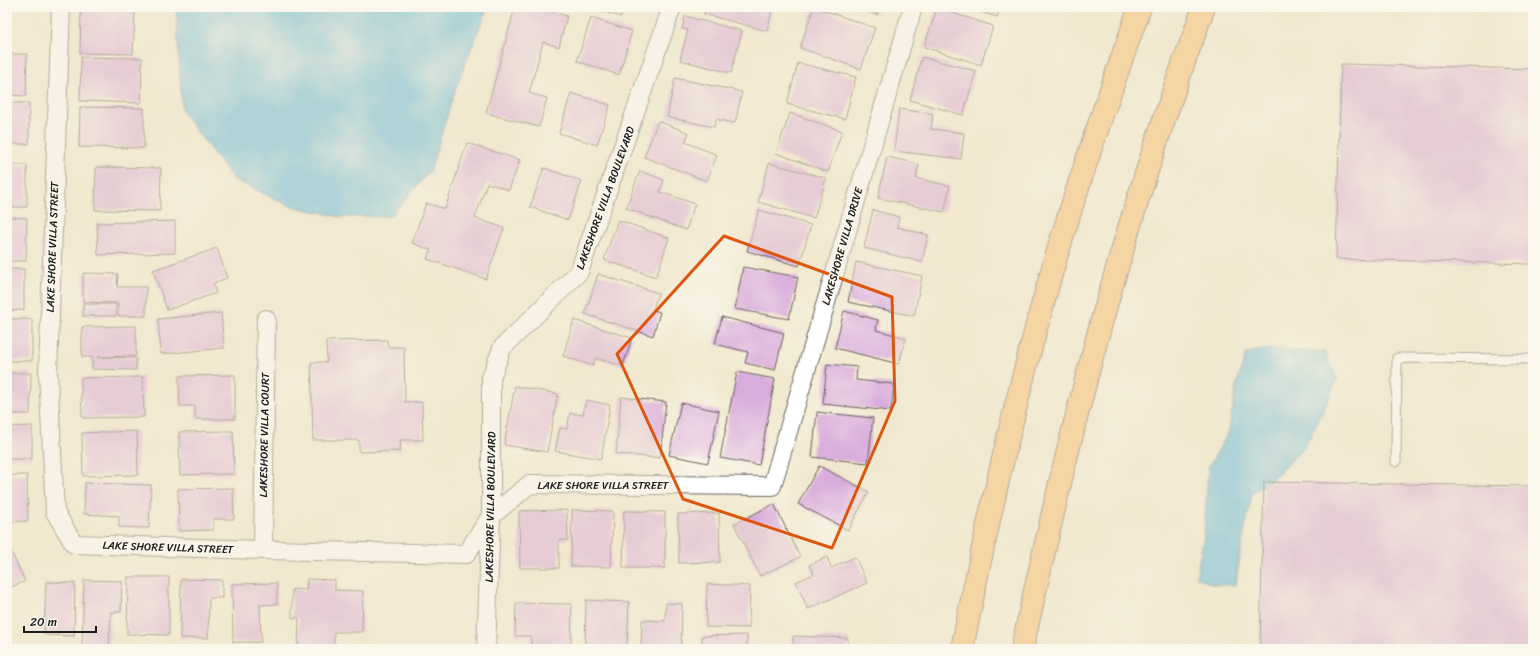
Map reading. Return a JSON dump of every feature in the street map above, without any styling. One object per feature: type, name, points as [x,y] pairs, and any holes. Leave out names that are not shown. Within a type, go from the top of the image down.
[{"type":"highway","points":[[962,649],[996,484],[1052,271],[1083,171],[1140,7]]},
{"type":"highway","points":[[1022,649],[1058,489],[1100,328],[1159,133],[1204,7]]},
{"type":"street","name":"LAKE SHORE VILLA STREET","points":[[61,7],[48,372],[55,512],[74,544],[466,554],[491,516],[530,484],[772,486]]},
{"type":"street","name":"LAKESHORE VILLA BOULEVARD","points":[[486,649],[491,516],[490,378],[502,348],[579,272],[672,7]]},
{"type":"street","name":"LAKESHORE VILLA DRIVE","points":[[772,486],[913,7]]},
{"type":"street","name":"LAKESHORE VILLA COURT","points":[[263,550],[266,319]]},
{"type":"lane","points":[[1396,462],[1397,358],[1533,359]]},
{"type":"highlighted area","points":[[724,236],[892,297],[895,401],[832,548],[683,499],[617,354]]},
{"type":"water","points":[[176,7],[488,7],[456,87],[430,171],[391,216],[340,217],[290,206],[233,179],[182,112]]},
{"type":"water","points":[[1270,349],[1325,352],[1337,379],[1322,414],[1304,448],[1272,479],[1252,494],[1240,554],[1236,585],[1214,585],[1196,577],[1204,535],[1208,468],[1229,431],[1236,386],[1246,353]]},
{"type":"building","points":[[515,7],[536,7],[567,16],[559,47],[543,42],[529,93],[547,98],[539,127],[486,113]]},
{"type":"building","points":[[588,7],[624,7],[621,17]]},
{"type":"building","points":[[705,7],[773,7],[767,31],[704,14]]},
{"type":"building","points":[[814,7],[875,28],[861,69],[800,48]]},
{"type":"building","points":[[855,7],[879,7],[877,15]]},
{"type":"building","points":[[965,7],[1000,7],[997,17]]},
{"type":"building","points":[[937,8],[993,26],[981,65],[924,47]]},
{"type":"building","points":[[81,9],[135,11],[133,54],[80,53]]},
{"type":"building","points":[[685,16],[742,31],[731,73],[680,60],[688,30],[682,29]]},
{"type":"building","points":[[591,18],[632,31],[619,75],[577,61]]},
{"type":"building","points":[[7,54],[27,54],[26,96],[7,95]]},
{"type":"building","points":[[81,57],[142,58],[141,103],[80,101]]},
{"type":"building","points":[[922,57],[976,71],[963,115],[910,100]]},
{"type":"building","points":[[798,63],[856,77],[845,119],[787,104]]},
{"type":"building","points":[[1341,64],[1533,69],[1533,264],[1336,259]]},
{"type":"building","points":[[675,78],[742,92],[735,123],[716,119],[714,127],[667,117]]},
{"type":"building","points":[[571,93],[610,105],[597,145],[559,133]]},
{"type":"building","points":[[7,103],[29,103],[29,144],[7,144]]},
{"type":"building","points":[[80,107],[144,108],[144,148],[79,147]]},
{"type":"building","points":[[899,109],[933,114],[931,129],[964,133],[961,159],[894,151]]},
{"type":"building","points":[[790,113],[842,131],[828,172],[776,153]]},
{"type":"building","points":[[658,121],[689,133],[685,142],[717,155],[707,181],[644,157]]},
{"type":"building","points":[[467,143],[520,160],[509,190],[487,183],[475,218],[504,228],[486,279],[427,259],[431,250],[412,243],[426,203],[445,209]]},
{"type":"building","points":[[887,157],[919,164],[916,178],[950,186],[944,212],[878,198]]},
{"type":"building","points":[[769,163],[826,178],[814,218],[758,202]]},
{"type":"building","points":[[7,165],[27,165],[27,207],[7,207]]},
{"type":"building","points":[[96,167],[161,168],[160,211],[95,210]]},
{"type":"building","points":[[544,168],[582,181],[568,220],[530,207]]},
{"type":"building","points":[[640,171],[664,180],[660,192],[695,204],[686,230],[626,208]]},
{"type":"building","points":[[759,210],[811,225],[799,266],[747,251]]},
{"type":"building","points":[[873,210],[899,217],[897,227],[928,235],[922,262],[864,248]]},
{"type":"building","points":[[7,217],[27,218],[26,261],[7,261]]},
{"type":"building","points":[[618,220],[669,238],[656,277],[604,260]]},
{"type":"building","points":[[175,221],[175,253],[98,255],[97,223]]},
{"type":"building","points":[[217,248],[227,278],[213,283],[216,293],[167,310],[153,270]]},
{"type":"building","points":[[856,262],[922,276],[914,316],[848,302]]},
{"type":"building","points":[[743,267],[798,277],[789,319],[735,309]]},
{"type":"building","points":[[7,269],[24,269],[24,310],[7,311]]},
{"type":"building","points":[[83,273],[118,274],[117,287],[146,287],[146,316],[118,316],[118,303],[83,302]]},
{"type":"building","points":[[598,274],[658,293],[653,310],[660,312],[653,336],[585,314]]},
{"type":"building","points":[[83,304],[116,304],[116,316],[83,316]]},
{"type":"building","points":[[844,311],[878,320],[876,330],[906,338],[899,364],[835,348]]},
{"type":"building","points":[[221,313],[224,348],[161,354],[158,319]]},
{"type":"building","points":[[722,317],[784,333],[775,370],[745,363],[748,352],[715,344]]},
{"type":"building","points":[[7,319],[32,319],[32,361],[7,361]]},
{"type":"building","points":[[574,320],[632,338],[623,366],[595,358],[593,366],[563,356]]},
{"type":"building","points":[[136,326],[136,356],[97,357],[136,358],[136,370],[92,369],[92,357],[82,357],[82,327]]},
{"type":"building","points":[[387,340],[388,347],[404,347],[405,402],[422,402],[423,440],[400,440],[401,451],[359,452],[359,440],[313,440],[311,362],[327,362],[326,341]]},
{"type":"building","points":[[827,364],[857,367],[856,380],[894,384],[891,411],[823,404]]},
{"type":"building","points":[[737,372],[775,379],[759,465],[720,458]]},
{"type":"building","points":[[7,373],[31,373],[30,414],[7,414]]},
{"type":"building","points":[[235,375],[235,419],[195,419],[195,406],[180,406],[179,376]]},
{"type":"building","points":[[143,377],[144,417],[82,418],[81,378]]},
{"type":"building","points":[[515,386],[558,394],[547,452],[504,445]]},
{"type":"building","points":[[621,397],[666,402],[660,458],[616,454]]},
{"type":"building","points":[[586,400],[610,405],[601,459],[555,451],[560,428],[567,429],[570,413],[583,415]]},
{"type":"building","points":[[681,403],[719,411],[708,463],[669,455]]},
{"type":"building","points":[[817,412],[873,418],[868,463],[812,457]]},
{"type":"building","points":[[32,426],[32,459],[7,459],[7,427]]},
{"type":"building","points":[[137,431],[138,475],[83,476],[82,433]]},
{"type":"building","points":[[233,431],[234,474],[180,475],[179,432]]},
{"type":"building","points":[[819,466],[869,492],[848,530],[798,504]]},
{"type":"building","points":[[7,475],[27,475],[28,521],[7,522]]},
{"type":"building","points":[[1264,482],[1533,486],[1533,649],[1260,648]]},
{"type":"building","points":[[85,483],[151,485],[149,528],[119,527],[119,516],[84,514]]},
{"type":"building","points":[[233,488],[234,519],[213,519],[213,530],[179,531],[178,489]]},
{"type":"building","points":[[774,504],[800,557],[760,576],[734,524]]},
{"type":"building","points":[[567,510],[568,540],[559,540],[559,568],[520,568],[519,511]]},
{"type":"building","points":[[572,510],[613,511],[611,567],[571,566]]},
{"type":"building","points":[[624,511],[665,512],[665,568],[623,568]]},
{"type":"building","points":[[719,513],[720,562],[679,563],[678,514]]},
{"type":"building","points":[[7,543],[25,581],[7,589]]},
{"type":"building","points":[[827,557],[831,568],[855,557],[867,583],[808,609],[796,582],[814,574],[809,565]]},
{"type":"building","points":[[128,577],[169,577],[169,635],[127,634]]},
{"type":"building","points":[[181,579],[222,580],[222,598],[209,598],[208,638],[180,638]]},
{"type":"building","points":[[307,579],[335,580],[335,590],[363,591],[362,632],[334,632],[334,649],[298,649],[299,618],[292,618],[292,589],[306,590]]},
{"type":"building","points":[[84,580],[122,581],[121,612],[111,612],[109,649],[82,648]]},
{"type":"building","points":[[46,582],[75,583],[74,636],[44,635]]},
{"type":"building","points":[[277,583],[277,604],[260,605],[261,642],[233,642],[232,584]]},
{"type":"building","points":[[707,584],[750,586],[749,628],[706,627]]},
{"type":"building","points":[[586,600],[629,602],[627,649],[585,649]]},
{"type":"building","points":[[516,603],[572,604],[571,649],[531,649],[531,636],[515,636]]},
{"type":"building","points":[[666,603],[682,604],[681,649],[641,649],[642,620],[665,621]]},
{"type":"building","points":[[747,635],[747,649],[702,649],[702,636]]},
{"type":"building","points":[[793,636],[848,638],[848,649],[793,649]]}]
